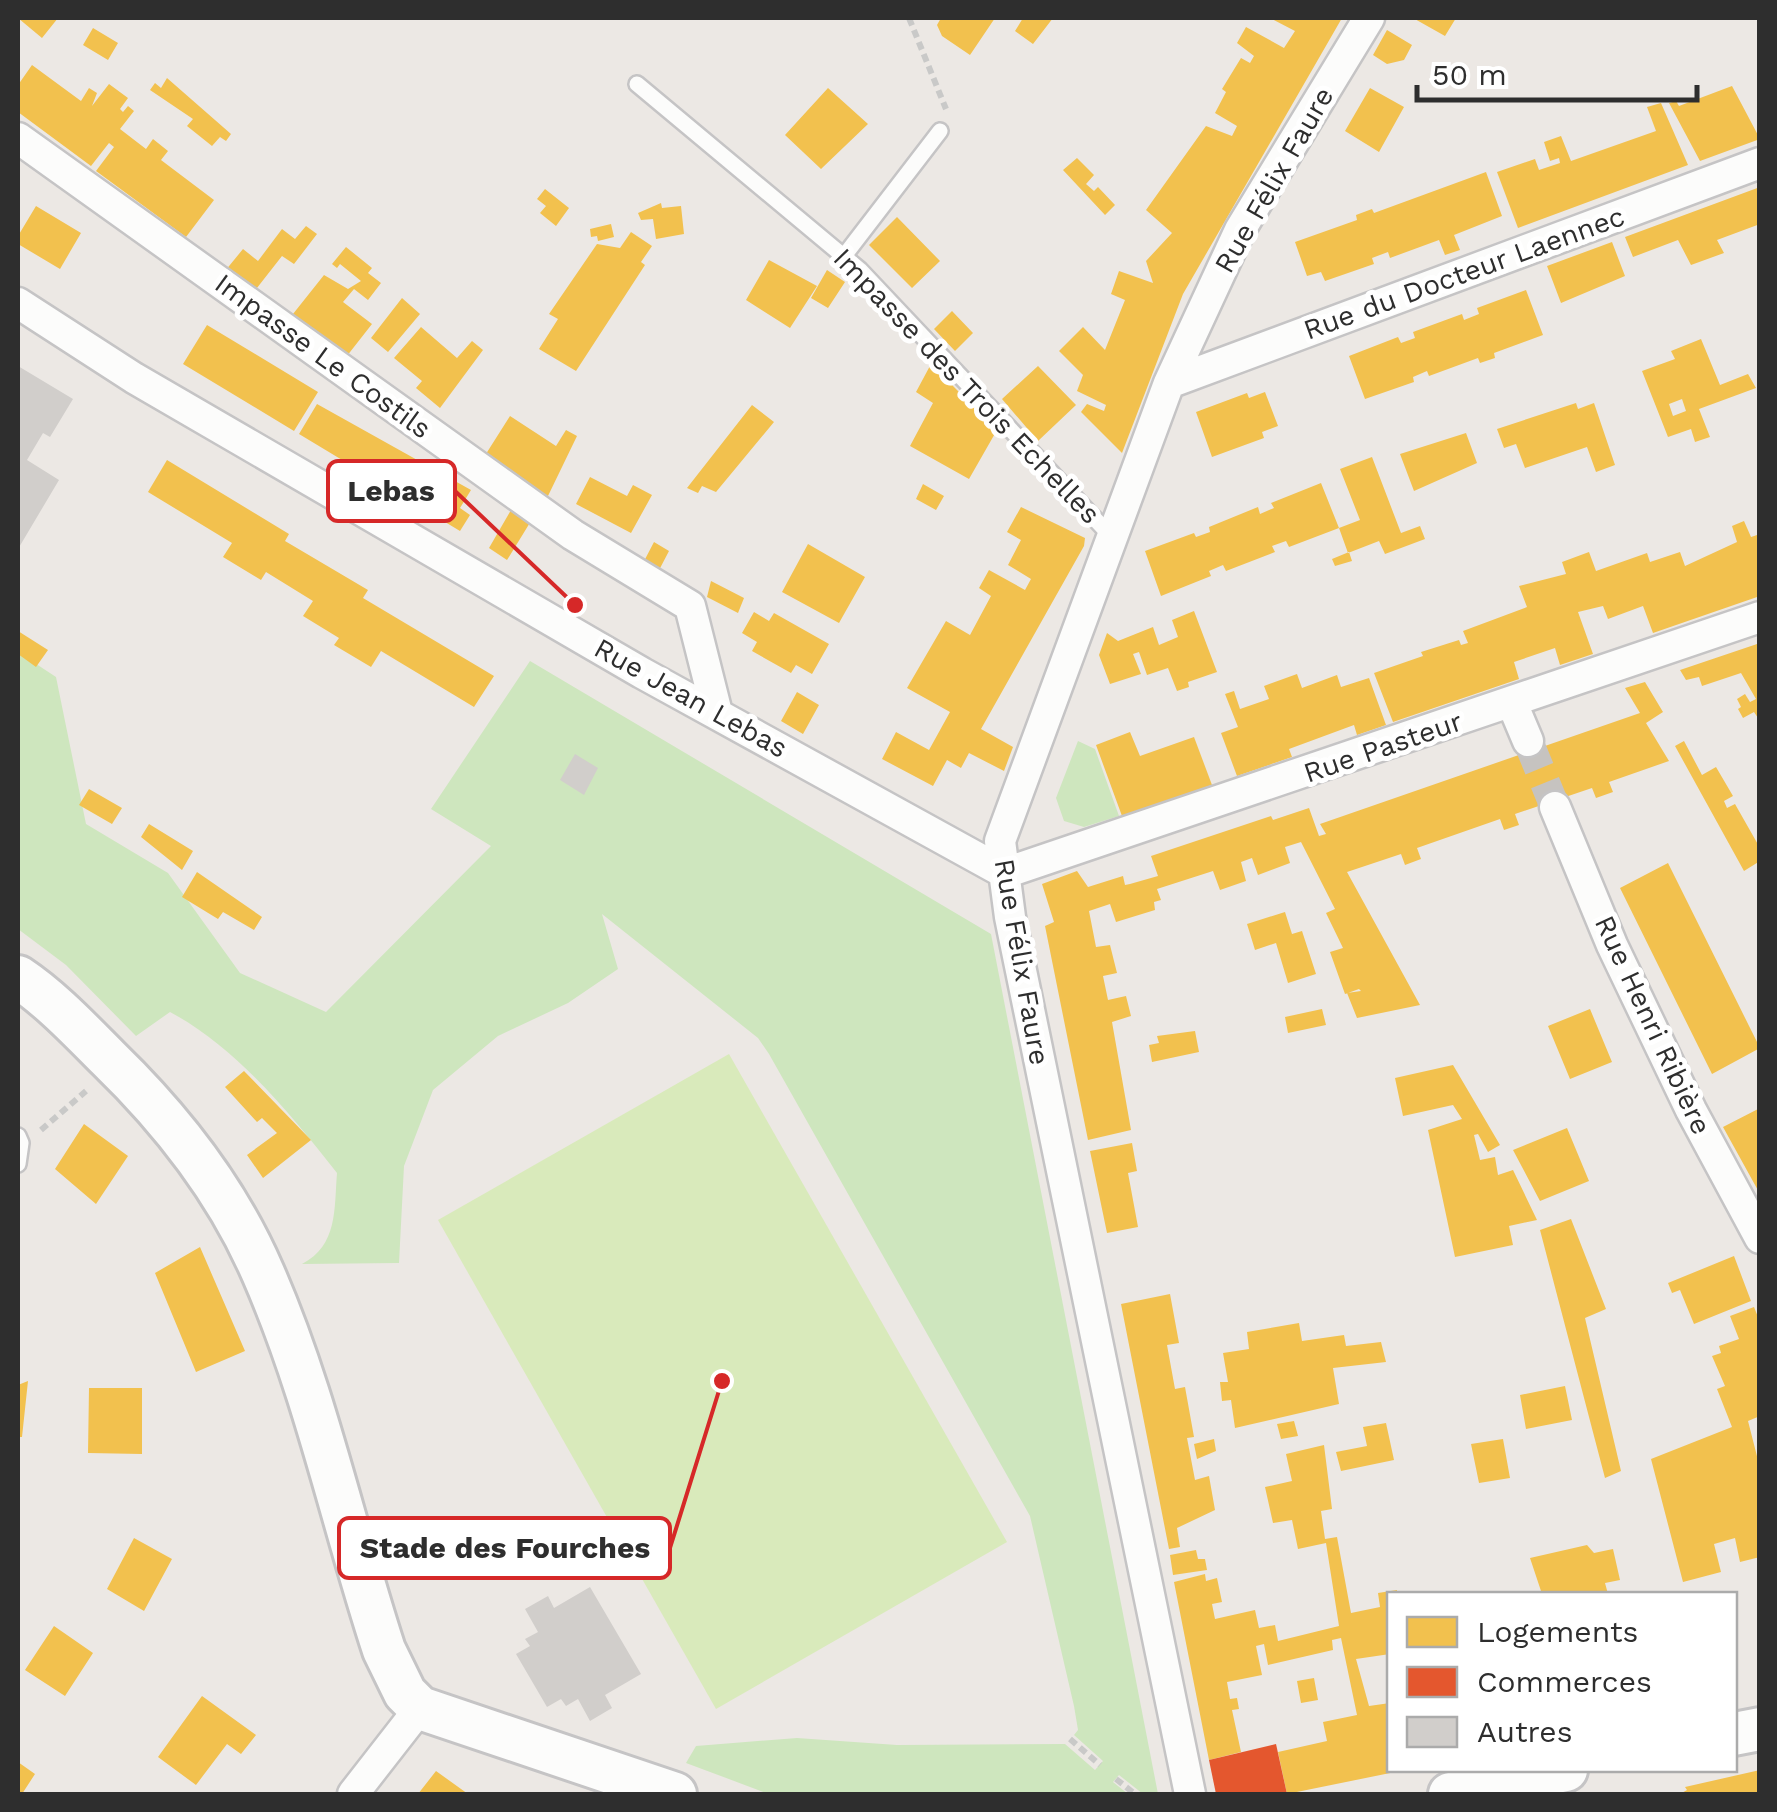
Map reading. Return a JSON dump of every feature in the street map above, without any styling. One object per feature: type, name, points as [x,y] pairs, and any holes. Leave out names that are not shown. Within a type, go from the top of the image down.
[{"type":"main road","points":[[18,977],[72,1022],[164,1117],[232,1215],[262,1271],[299,1367],[392,1672],[420,1708],[675,1794]]},
{"type":"main road","points":[[1450,1794],[1556,1772]]},
{"type":"street","name":"Rue Félix Faure","points":[[1190,1794],[1000,841],[1169,383],[1240,230],[1369,18]]},
{"type":"street","name":"Impasse Le Costils","points":[[18,138],[574,536],[690,606],[717,714]]},
{"type":"street","name":"Rue du Docteur Laennec","points":[[1169,383],[1760,163]]},
{"type":"street","name":"Rue Jean Lebas","points":[[18,303],[134,378],[717,714],[967,848],[1005,874]]},
{"type":"street","name":"Rue Pasteur","points":[[1005,874],[1760,617]]},
{"type":"street","points":[[1512,703],[1528,741]]},
{"type":"street","name":"Rue Henri Ribière","points":[[1555,807],[1690,1110],[1760,1238]]},
{"type":"street","points":[[353,1794],[420,1708]]},
{"type":"lane","name":"Impasse des Trois Echelles","points":[[637,84],[844,256],[1111,536]]},
{"type":"lane","points":[[844,256],[940,131]]},
{"type":"lane","points":[[18,1136],[18,1164]]},
{"type":"path","points":[[909,18],[948,114],[940,131]]},
{"type":"path","points":[[1070,1739],[1100,1765]]},
{"type":"path","points":[[1116,1779],[1135,1794]]},
{"type":"green space","points":[[18,652],[56,677],[86,824],[168,873],[240,973],[326,1012],[491,846],[431,809],[530,661],[991,934],[1158,1794],[1143,1794],[1119,1775],[1113,1782],[1128,1794],[769,1794],[686,1763],[696,1746],[797,1738],[897,1745],[1065,1744],[1095,1770],[1103,1761],[1074,1735],[1078,1730],[1074,1706],[1030,1516],[769,1054],[758,1038],[602,914],[618,969],[568,1003],[498,1036],[433,1090],[404,1166],[399,1263],[302,1264],[314,1256],[328,1237],[337,1173],[301,1128],[240,1063],[194,1027],[170,1012],[136,1036],[66,965],[18,929]]},
{"type":"green space","points":[[1078,741],[1095,749],[1119,816],[1084,827],[1064,821],[1056,798]]},
{"type":"green space","points":[[729,1054],[1007,1542],[716,1709],[438,1220]]},
{"type":"building: Logements","points":[[18,18],[58,18],[42,38]]},
{"type":"building: Logements","points":[[941,18],[995,18],[970,55],[942,36],[937,25]]},
{"type":"building: Logements","points":[[1023,18],[1053,18],[1033,44],[1015,31]]},
{"type":"building: Logements","points":[[1270,18],[1342,18],[1183,294],[1122,453],[1081,412],[1087,404],[1104,411],[1106,405],[1077,391],[1083,375],[1059,351],[1083,327],[1105,350],[1125,300],[1111,294],[1119,271],[1153,283],[1146,261],[1172,233],[1146,210],[1206,126],[1232,136],[1237,126],[1215,113],[1226,92],[1222,89],[1241,58],[1250,63],[1254,56],[1237,43],[1246,27],[1284,48],[1295,31]]},
{"type":"building: Logements","points":[[1413,18],[1456,18],[1445,36]]},
{"type":"building: Logements","points":[[93,28],[118,43],[108,60],[83,45]]},
{"type":"building: Logements","points":[[1387,30],[1412,45],[1404,60],[1387,64],[1373,55]]},
{"type":"building: Logements","points":[[32,65],[81,101],[89,88],[97,93],[92,106],[109,84],[128,98],[120,109],[123,112],[128,106],[134,111],[120,129],[146,149],[153,139],[168,151],[161,160],[214,200],[186,237],[96,171],[114,147],[109,143],[91,166],[18,112],[18,85]]},
{"type":"building: Logements","points":[[167,78],[231,134],[226,141],[220,137],[212,146],[187,126],[193,119],[150,90],[155,83],[161,88]]},
{"type":"building: Logements","points":[[1732,86],[1760,139],[1700,161],[1669,103],[1676,101],[1679,106]]},
{"type":"building: Logements","points":[[828,88],[868,124],[821,169],[785,135]]},
{"type":"building: Logements","points":[[1370,88],[1404,107],[1379,152],[1345,131]]},
{"type":"building: Logements","points":[[1661,103],[1688,165],[1518,228],[1497,172],[1535,159],[1539,170],[1560,163],[1559,158],[1550,161],[1544,142],[1561,136],[1571,161],[1656,131],[1647,107]]},
{"type":"building: Logements","points":[[1077,158],[1094,175],[1086,184],[1094,191],[1098,187],[1115,205],[1105,215],[1063,170]]},
{"type":"building: Logements","points":[[1486,172],[1502,216],[1454,235],[1460,250],[1445,255],[1439,240],[1390,258],[1388,252],[1372,258],[1374,264],[1325,281],[1321,272],[1307,276],[1295,242],[1357,220],[1356,215],[1372,209],[1374,213]]},
{"type":"building: Logements","points":[[1760,187],[1760,224],[1717,240],[1724,253],[1691,265],[1678,240],[1633,257],[1625,237]]},
{"type":"building: Logements","points":[[545,189],[569,208],[556,226],[540,213],[546,206],[537,199]]},
{"type":"building: Logements","points":[[661,203],[662,208],[681,206],[684,234],[656,239],[653,219],[641,220],[638,213]]},
{"type":"building: Logements","points":[[36,206],[81,233],[60,269],[18,244],[18,236]]},
{"type":"building: Logements","points":[[897,217],[940,261],[912,288],[869,245]]},
{"type":"building: Logements","points":[[611,224],[614,237],[598,241],[597,236],[591,237],[590,229]]},
{"type":"building: Logements","points":[[306,226],[317,234],[294,264],[282,256],[253,293],[225,271],[243,249],[258,261],[282,229],[295,239]]},
{"type":"building: Logements","points":[[631,232],[652,246],[641,262],[645,265],[576,371],[539,349],[558,319],[549,314],[597,244],[620,248]]},
{"type":"building: Logements","points":[[1612,242],[1625,276],[1561,303],[1547,266]]},
{"type":"building: Logements","points":[[346,247],[372,268],[368,273],[381,283],[368,300],[354,289],[343,302],[372,324],[343,361],[289,319],[324,275],[348,289],[361,281],[340,264],[337,268],[332,264]]},
{"type":"building: Logements","points":[[769,260],[817,286],[790,328],[746,300]]},
{"type":"building: Logements","points":[[827,270],[845,282],[828,308],[811,298]]},
{"type":"building: Logements","points":[[1526,290],[1543,335],[1494,353],[1495,358],[1480,363],[1478,358],[1429,376],[1427,371],[1413,377],[1414,382],[1365,399],[1349,356],[1398,337],[1401,343],[1415,338],[1413,332],[1462,314],[1464,320],[1479,314],[1477,308]]},
{"type":"building: Logements","points":[[402,298],[420,314],[388,352],[371,338]]},
{"type":"building: Logements","points":[[952,311],[973,333],[955,351],[934,329]]},
{"type":"building: Logements","points":[[207,325],[318,392],[294,431],[183,364]]},
{"type":"building: Logements","points":[[421,327],[457,358],[472,341],[483,350],[440,408],[416,388],[422,381],[394,358]]},
{"type":"building: Logements","points":[[1701,339],[1720,385],[1748,374],[1756,388],[1699,409],[1710,437],[1695,442],[1691,429],[1668,437],[1642,371],[1675,359],[1671,351]],"holes":[[[1682,399],[1686,411],[1673,416],[1669,404]]]},
{"type":"building: Logements","points":[[931,364],[997,430],[969,479],[910,446],[933,403],[916,392]]},
{"type":"building: Logements","points":[[1038,366],[1076,405],[1038,441],[1002,399]]},
{"type":"building: Logements","points":[[1265,392],[1278,426],[1262,432],[1264,438],[1212,457],[1196,412],[1247,393],[1249,398]]},
{"type":"building: Logements","points":[[1576,403],[1578,409],[1594,403],[1615,465],[1596,472],[1587,447],[1525,468],[1516,444],[1504,448],[1497,429]]},
{"type":"building: Logements","points":[[317,404],[471,490],[460,508],[470,515],[460,531],[299,434]]},
{"type":"building: Logements","points":[[752,405],[774,422],[716,492],[702,486],[698,493],[687,488]]},
{"type":"building: Logements","points":[[510,416],[556,446],[566,430],[577,436],[547,498],[484,457]]},
{"type":"building: Logements","points":[[1466,433],[1477,463],[1414,491],[1400,454]]},
{"type":"building: Logements","points":[[1372,457],[1401,533],[1420,526],[1425,539],[1385,554],[1379,541],[1348,553],[1339,528],[1360,520],[1340,469]]},
{"type":"building: Logements","points":[[167,460],[289,534],[285,541],[368,590],[363,598],[494,676],[474,707],[381,651],[371,667],[334,645],[339,638],[303,616],[313,601],[266,572],[261,580],[223,557],[232,543],[148,492]]},
{"type":"building: Logements","points":[[590,477],[627,496],[633,485],[652,495],[631,533],[576,504]]},
{"type":"building: Logements","points":[[1321,483],[1339,528],[1289,547],[1286,541],[1272,546],[1275,552],[1226,571],[1223,565],[1209,571],[1211,576],[1161,596],[1145,551],[1194,533],[1196,537],[1210,532],[1209,527],[1258,507],[1260,514],[1274,508],[1271,503]]},
{"type":"building: Logements","points":[[923,484],[944,496],[936,510],[916,499]]},
{"type":"building: Logements","points":[[1021,507],[1085,538],[1084,546],[981,729],[1013,747],[1004,771],[969,753],[961,768],[947,760],[933,786],[882,759],[896,732],[929,750],[950,712],[907,688],[946,621],[970,635],[991,596],[979,588],[989,570],[1025,590],[1031,579],[1008,565],[1021,540],[1007,532]]},
{"type":"building: Logements","points":[[511,510],[531,521],[507,560],[489,548]]},
{"type":"building: Logements","points":[[1744,521],[1751,537],[1760,534],[1760,596],[1653,633],[1643,606],[1608,619],[1603,606],[1578,612],[1593,654],[1560,665],[1555,648],[1514,662],[1519,679],[1393,722],[1374,673],[1423,656],[1421,652],[1459,640],[1461,645],[1468,643],[1463,631],[1527,607],[1519,586],[1566,574],[1562,562],[1589,552],[1596,571],[1647,553],[1650,562],[1680,552],[1685,566],[1737,542],[1732,526]]},
{"type":"building: Logements","points":[[654,542],[669,551],[657,574],[642,565]]},
{"type":"building: Logements","points":[[808,544],[865,577],[839,623],[782,592]]},
{"type":"building: Logements","points":[[1349,552],[1352,561],[1335,566],[1332,559]]},
{"type":"building: Logements","points":[[711,581],[744,598],[738,613],[707,597]]},
{"type":"building: Logements","points":[[1194,611],[1217,672],[1188,682],[1189,687],[1177,691],[1168,668],[1147,675],[1139,652],[1133,654],[1141,674],[1110,684],[1099,655],[1107,633],[1118,641],[1153,627],[1159,645],[1178,637],[1172,620]]},
{"type":"building: Logements","points":[[754,612],[769,621],[774,613],[829,644],[812,674],[796,665],[791,673],[752,651],[757,642],[742,633]]},
{"type":"building: Logements","points":[[18,631],[48,650],[36,667],[18,654]]},
{"type":"building: Logements","points":[[1760,643],[1760,721],[1754,712],[1743,718],[1738,709],[1741,707],[1737,699],[1745,694],[1750,702],[1756,699],[1741,673],[1702,686],[1699,677],[1686,680],[1680,670]]},
{"type":"building: Logements","points":[[1297,674],[1302,688],[1337,675],[1341,687],[1369,678],[1386,725],[1357,735],[1354,725],[1289,749],[1292,757],[1237,776],[1221,733],[1238,727],[1225,694],[1234,691],[1240,709],[1269,699],[1264,686]]},
{"type":"building: Logements","points":[[1645,682],[1663,712],[1646,723],[1669,761],[1609,782],[1613,792],[1596,798],[1592,788],[1515,814],[1519,825],[1504,830],[1500,819],[1417,848],[1421,859],[1405,865],[1401,854],[1347,872],[1420,1005],[1357,1018],[1330,952],[1343,948],[1326,913],[1335,909],[1301,842],[1285,847],[1290,863],[1258,875],[1252,858],[1241,862],[1246,881],[1220,890],[1213,871],[1157,889],[1161,900],[1154,902],[1155,910],[1116,922],[1110,904],[1089,911],[1096,947],[1110,945],[1117,973],[1103,976],[1108,1000],[1126,996],[1131,1016],[1112,1022],[1131,1130],[1088,1140],[1045,926],[1054,922],[1042,884],[1077,871],[1088,887],[1123,876],[1125,885],[1130,884],[1158,876],[1151,856],[1271,816],[1273,820],[1309,808],[1319,836],[1326,834],[1320,824],[1640,713],[1625,688]]},
{"type":"building: Logements","points":[[797,692],[819,705],[803,734],[781,721]]},
{"type":"building: Logements","points":[[1130,732],[1140,756],[1194,737],[1212,785],[1122,816],[1096,745]]},
{"type":"building: Logements","points":[[1684,741],[1702,775],[1716,767],[1733,796],[1724,801],[1727,808],[1735,804],[1760,848],[1760,861],[1744,871],[1675,746]]},
{"type":"building: Logements","points":[[89,789],[122,808],[112,824],[79,805]]},
{"type":"building: Logements","points":[[149,824],[193,851],[182,870],[141,837]]},
{"type":"building: Logements","points":[[1668,863],[1760,1048],[1712,1074],[1620,888]]},
{"type":"building: Logements","points":[[197,872],[262,917],[254,930],[223,912],[218,919],[182,897]]},
{"type":"building: Logements","points":[[1285,912],[1292,934],[1302,931],[1316,974],[1288,983],[1276,943],[1255,950],[1247,924]]},
{"type":"building: Logements","points":[[1322,1009],[1326,1025],[1288,1033],[1285,1017]]},
{"type":"building: Logements","points":[[1590,1009],[1612,1062],[1570,1079],[1548,1026]]},
{"type":"building: Logements","points":[[1195,1031],[1199,1052],[1152,1062],[1149,1045],[1159,1043],[1157,1036]]},
{"type":"building: Logements","points":[[1453,1065],[1500,1145],[1488,1152],[1478,1134],[1474,1135],[1480,1160],[1495,1157],[1498,1175],[1513,1170],[1537,1220],[1509,1226],[1513,1245],[1455,1257],[1428,1130],[1462,1119],[1453,1105],[1403,1116],[1395,1078]]},
{"type":"building: Logements","points":[[244,1071],[311,1140],[263,1178],[247,1155],[277,1133],[262,1118],[257,1122],[225,1087]]},
{"type":"building: Logements","points":[[1760,1108],[1760,1194],[1723,1127]]},
{"type":"building: Logements","points":[[84,1124],[128,1156],[96,1204],[55,1169]]},
{"type":"building: Logements","points":[[1567,1128],[1589,1181],[1540,1201],[1513,1150]]},
{"type":"building: Logements","points":[[1132,1143],[1137,1171],[1128,1173],[1138,1227],[1107,1233],[1090,1151]]},
{"type":"building: Logements","points":[[1571,1219],[1606,1309],[1585,1318],[1621,1471],[1605,1478],[1540,1230]]},
{"type":"building: Logements","points":[[200,1247],[245,1351],[196,1372],[155,1273]]},
{"type":"building: Logements","points":[[1734,1256],[1751,1301],[1694,1324],[1680,1290],[1672,1293],[1668,1283]]},
{"type":"building: Logements","points":[[1170,1294],[1179,1343],[1167,1345],[1175,1389],[1185,1387],[1194,1437],[1187,1438],[1195,1480],[1209,1476],[1215,1510],[1177,1528],[1180,1547],[1169,1549],[1121,1304]]},
{"type":"building: Logements","points":[[1754,1307],[1760,1322],[1760,1416],[1748,1421],[1760,1468],[1760,1557],[1740,1562],[1735,1538],[1714,1544],[1721,1572],[1683,1582],[1651,1459],[1732,1427],[1717,1389],[1725,1386],[1712,1356],[1721,1353],[1719,1346],[1739,1339],[1730,1316]]},
{"type":"building: Logements","points":[[1299,1323],[1302,1341],[1344,1335],[1346,1346],[1381,1342],[1386,1362],[1333,1368],[1339,1404],[1235,1428],[1231,1400],[1222,1401],[1220,1382],[1228,1382],[1223,1353],[1249,1349],[1247,1332]]},
{"type":"building: Logements","points":[[28,1381],[22,1437],[18,1437],[18,1385]]},
{"type":"building: Logements","points":[[1565,1386],[1572,1420],[1526,1429],[1520,1395]]},
{"type":"building: Logements","points":[[89,1388],[142,1388],[142,1454],[88,1453]]},
{"type":"building: Logements","points":[[1294,1421],[1298,1436],[1281,1439],[1277,1424]]},
{"type":"building: Logements","points":[[1386,1423],[1394,1460],[1341,1471],[1336,1452],[1367,1446],[1363,1427]]},
{"type":"building: Logements","points":[[1214,1439],[1216,1451],[1197,1459],[1194,1444]]},
{"type":"building: Logements","points":[[1503,1439],[1510,1478],[1479,1483],[1471,1444]]},
{"type":"building: Logements","points":[[1324,1445],[1332,1509],[1321,1511],[1325,1539],[1337,1537],[1351,1613],[1380,1607],[1378,1593],[1397,1590],[1387,1592],[1387,1654],[1356,1659],[1369,1706],[1387,1703],[1387,1772],[1395,1772],[1287,1794],[1278,1752],[1327,1741],[1323,1722],[1357,1715],[1341,1638],[1332,1640],[1333,1650],[1268,1665],[1264,1644],[1256,1646],[1262,1675],[1227,1682],[1230,1699],[1237,1698],[1239,1709],[1232,1710],[1241,1752],[1209,1760],[1174,1582],[1205,1574],[1206,1581],[1217,1578],[1222,1602],[1212,1604],[1215,1619],[1255,1610],[1259,1628],[1275,1625],[1278,1641],[1339,1626],[1326,1543],[1298,1549],[1292,1520],[1273,1523],[1265,1487],[1292,1481],[1286,1454]]},
{"type":"building: Logements","points":[[134,1538],[172,1559],[144,1611],[107,1589]]},
{"type":"building: Logements","points":[[1587,1545],[1594,1553],[1613,1549],[1620,1580],[1605,1583],[1607,1592],[1541,1592],[1530,1558]]},
{"type":"building: Logements","points":[[1196,1550],[1198,1559],[1205,1559],[1207,1570],[1173,1575],[1170,1555]]},
{"type":"building: Logements","points":[[54,1626],[93,1653],[65,1696],[25,1670]]},
{"type":"building: Logements","points":[[1314,1678],[1318,1700],[1301,1703],[1297,1681]]},
{"type":"building: Logements","points":[[202,1696],[256,1735],[241,1754],[227,1744],[196,1785],[158,1757]]},
{"type":"building: Logements","points":[[18,1762],[35,1774],[22,1794],[18,1794]]},
{"type":"building: Logements","points":[[1760,1770],[1760,1794],[1680,1794],[1687,1790],[1685,1787]]},
{"type":"building: Logements","points":[[436,1771],[468,1794],[418,1794]]},
{"type":"building: Commerces","points":[[1276,1744],[1287,1794],[1216,1794],[1209,1760]]},
{"type":"building: Autres","points":[[18,366],[73,399],[50,437],[43,433],[27,460],[59,480],[18,549]]},
{"type":"building: Autres","points":[[575,754],[598,768],[584,795],[560,780]]},
{"type":"building: Autres","points":[[590,1587],[641,1674],[605,1695],[612,1708],[590,1721],[578,1699],[566,1706],[561,1699],[547,1707],[516,1654],[530,1646],[525,1639],[538,1632],[525,1609],[548,1596],[554,1608]]},
{"type":"tunnel","points":[[1528,741],[1555,807]]},
{"type":"place","name":"Lebas","points":[[575,605]]},
{"type":"place","name":"Stade des Fourches","points":[[722,1381]]}]
